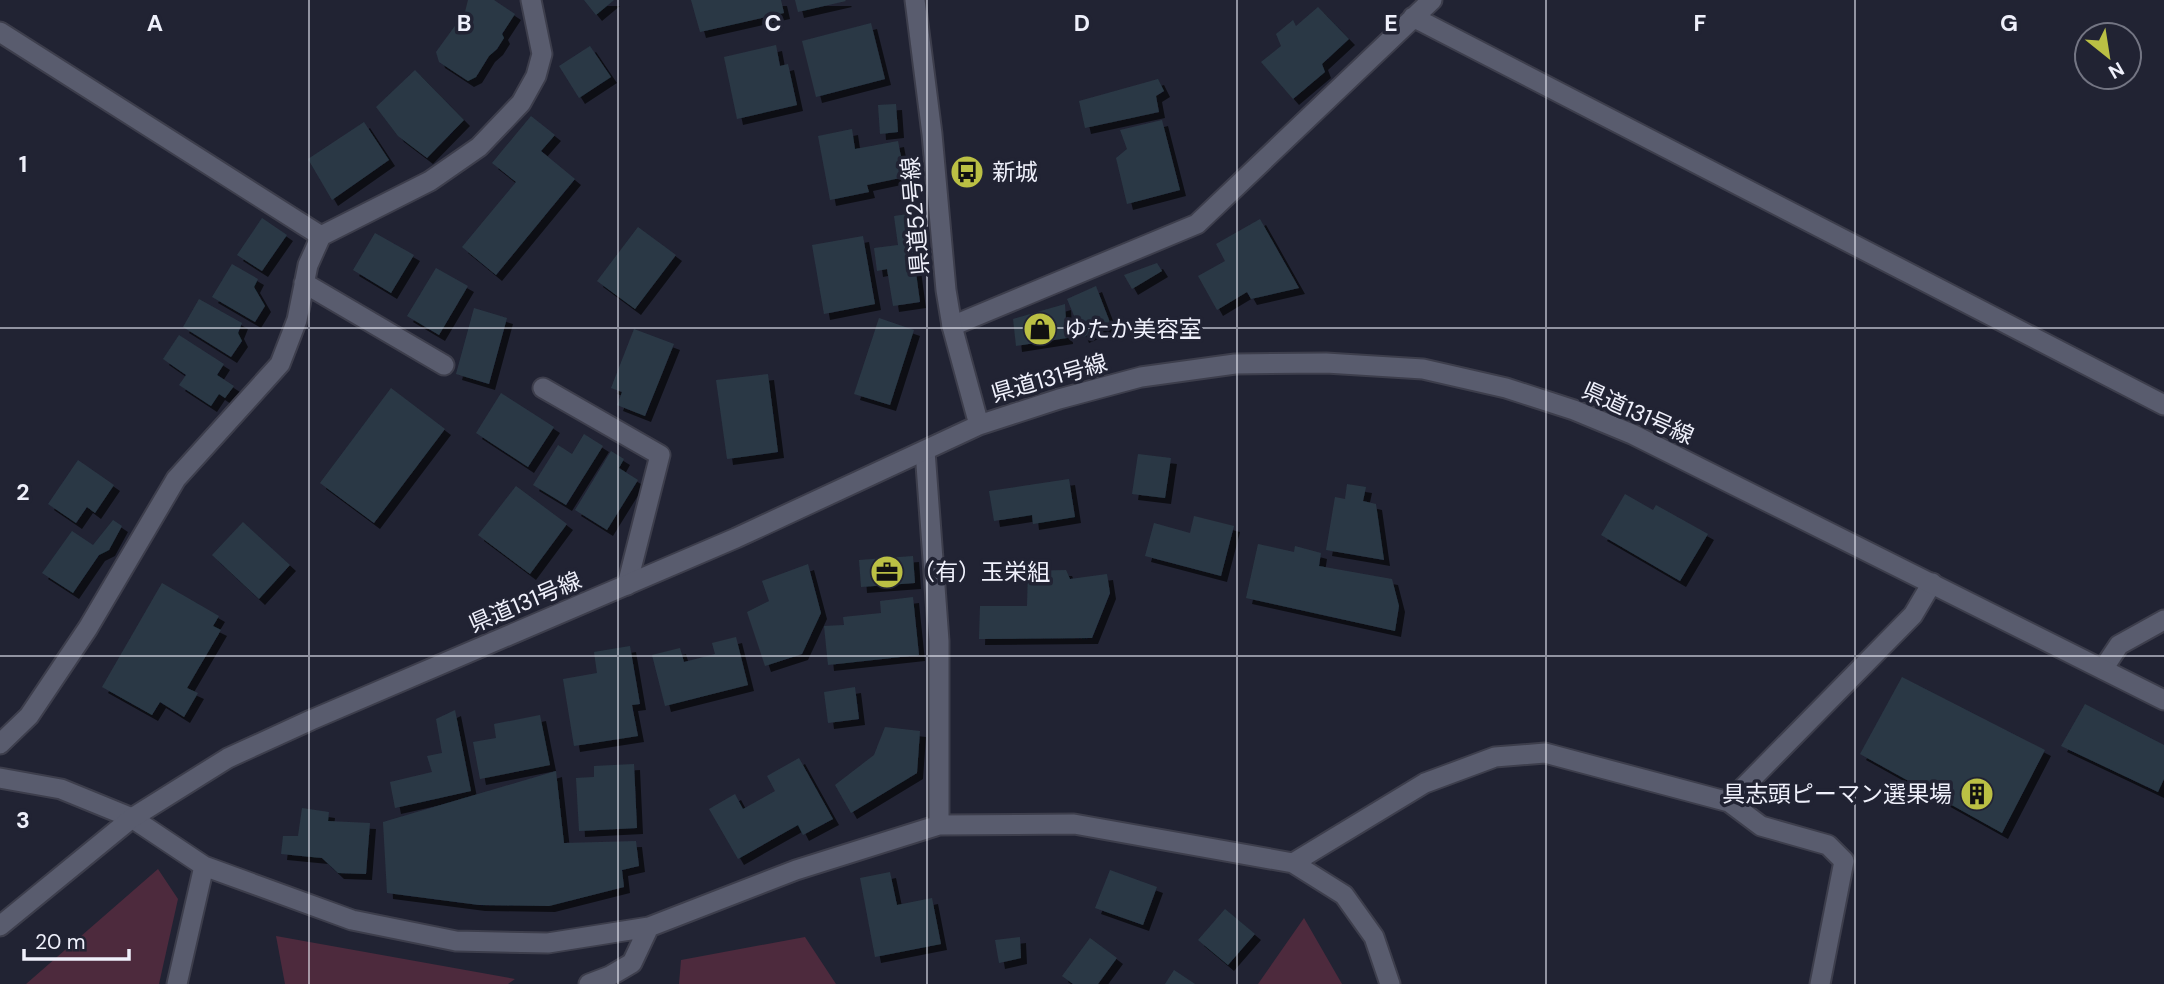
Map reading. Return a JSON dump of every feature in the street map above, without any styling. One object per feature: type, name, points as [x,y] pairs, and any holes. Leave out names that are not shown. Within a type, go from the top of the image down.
[{"type":"street","points":[[0,744],[29,716],[88,628],[176,478],[280,364],[297,320],[307,265],[321,236],[430,181],[478,147],[521,103],[536,76],[542,54],[531,0]]},
{"type":"street","name":"県道52号線","points":[[915,0],[952,326],[979,425]]},
{"type":"street","points":[[952,326],[1197,224],[1432,0]]},
{"type":"street","points":[[1413,17],[2164,405]]},
{"type":"street","points":[[0,32],[321,236]]},
{"type":"street","points":[[304,283],[444,365]]},
{"type":"street","name":"県道131号線","points":[[0,926],[132,818],[228,758],[311,720],[736,538],[979,425],[1059,399],[1141,377],[1235,364],[1326,363],[1423,369],[1506,388],[1609,425],[2164,700]]},
{"type":"street","points":[[543,388],[660,455],[627,584]]},
{"type":"street","points":[[925,451],[939,640],[939,825]]},
{"type":"street","points":[[1729,802],[1913,615],[1932,583]]},
{"type":"street","points":[[2103,669],[2119,645],[2164,620]]},
{"type":"street","points":[[1293,863],[1425,783],[1495,757],[1545,753],[1729,802],[1761,826],[1828,845],[1844,860],[1820,984]]},
{"type":"street","points":[[0,778],[61,789],[132,818],[204,866],[352,920],[456,941],[548,943],[649,927],[796,870],[939,825],[1074,824],[1293,863],[1344,895],[1374,937],[1390,984]]},
{"type":"street","points":[[177,984],[204,866]]},
{"type":"street","points":[[589,984],[632,963],[649,927]]},
{"type":"shaded area","points":[[158,869],[178,899],[159,984],[26,984]]},
{"type":"shaded area","points":[[1304,918],[1342,984],[1258,984]]},
{"type":"shaded area","points":[[276,936],[515,979],[508,984],[285,984]]},
{"type":"shaded area","points":[[805,937],[836,984],[679,984],[681,960]]},
{"type":"building","points":[[468,0],[494,0],[515,14],[502,34],[504,38],[497,49],[489,56],[476,77],[468,81],[439,62],[436,52],[465,12]]},
{"type":"building","points":[[584,0],[614,0],[596,15]]},
{"type":"building","points":[[691,0],[781,0],[784,13],[700,32]]},
{"type":"building","points":[[795,0],[845,0],[846,1],[798,12]]},
{"type":"building","points":[[1318,7],[1349,39],[1322,64],[1325,72],[1293,99],[1261,62],[1281,46],[1276,34],[1293,20],[1296,26]]},
{"type":"building","points":[[871,23],[885,79],[816,97],[802,41]]},
{"type":"building","points":[[776,45],[780,66],[788,64],[797,105],[737,119],[724,57]]},
{"type":"building","points":[[590,46],[611,77],[579,98],[559,66]]},
{"type":"building","points":[[415,70],[464,120],[427,158],[398,136],[376,107]]},
{"type":"building","points":[[1158,79],[1164,91],[1156,96],[1159,112],[1085,128],[1079,101]]},
{"type":"building","points":[[896,104],[898,132],[880,134],[878,105]]},
{"type":"building","points":[[531,116],[555,135],[541,151],[575,179],[496,275],[462,247],[516,182],[492,163]]},
{"type":"building","points":[[1162,120],[1180,190],[1127,204],[1116,158],[1127,149],[1120,130]]},
{"type":"building","points":[[364,122],[389,160],[332,200],[308,159]]},
{"type":"building","points":[[852,129],[855,149],[898,141],[905,177],[867,185],[869,192],[830,200],[818,136]]},
{"type":"building","points":[[908,214],[920,302],[893,306],[887,269],[877,271],[874,248],[898,245],[894,216]]},
{"type":"building","points":[[262,218],[287,235],[262,271],[237,255]]},
{"type":"building","points":[[1260,219],[1299,288],[1251,299],[1247,292],[1217,310],[1198,276],[1225,261],[1216,244]]},
{"type":"building","points":[[638,227],[676,255],[635,309],[597,281]]},
{"type":"building","points":[[375,233],[414,255],[391,293],[353,270]]},
{"type":"building","points":[[863,236],[875,304],[824,314],[812,245]]},
{"type":"building","points":[[1157,263],[1162,271],[1132,289],[1124,275]]},
{"type":"building","points":[[232,264],[258,279],[254,287],[265,306],[255,322],[212,297]]},
{"type":"building","points":[[436,268],[468,286],[439,335],[407,316]]},
{"type":"building","points":[[1096,286],[1111,325],[1083,337],[1067,299]]},
{"type":"building","points":[[199,299],[242,323],[238,333],[242,341],[231,357],[183,327]]},
{"type":"building","name":"ゆたか美容室","points":[[1065,304],[1067,338],[1016,346],[1013,319]]},
{"type":"building","points":[[474,308],[507,318],[489,384],[456,374]]},
{"type":"building","points":[[879,318],[914,330],[890,405],[854,394]]},
{"type":"building","points":[[634,329],[674,344],[645,416],[617,405],[622,392],[611,388]]},
{"type":"building","points":[[179,335],[224,364],[217,375],[234,386],[225,398],[219,394],[211,406],[179,385],[186,375],[163,359]]},
{"type":"building","points":[[768,374],[778,452],[727,459],[716,380]]},
{"type":"building","points":[[391,388],[445,429],[374,523],[320,483]]},
{"type":"building","points":[[501,393],[554,427],[528,467],[476,433]]},
{"type":"building","points":[[584,434],[603,446],[566,505],[533,485],[558,445],[572,454]]},
{"type":"building","points":[[611,451],[624,459],[619,468],[638,480],[607,530],[575,510]]},
{"type":"building","points":[[1138,454],[1171,458],[1165,498],[1132,494]]},
{"type":"building","points":[[78,460],[114,485],[95,513],[87,507],[76,523],[48,504]]},
{"type":"building","points":[[1069,479],[1075,517],[1033,524],[1032,515],[994,521],[989,491]]},
{"type":"building","points":[[1347,484],[1366,487],[1363,501],[1376,504],[1384,560],[1326,550],[1335,497],[1345,499]]},
{"type":"building","points":[[516,486],[567,524],[530,574],[478,535]]},
{"type":"building","points":[[1625,494],[1653,510],[1656,505],[1708,534],[1680,581],[1601,535]]},
{"type":"building","points":[[1194,516],[1234,526],[1221,576],[1145,556],[1154,523],[1190,533]]},
{"type":"building","points":[[113,520],[122,526],[109,550],[99,555],[73,593],[42,573],[72,531],[93,545]]},
{"type":"building","points":[[243,522],[290,565],[259,599],[212,555]]},
{"type":"building","points":[[1258,544],[1294,552],[1295,546],[1321,553],[1319,566],[1392,579],[1399,606],[1395,631],[1246,598]]},
{"type":"building","name":"（有）玉栄組","points":[[913,556],[915,583],[861,587],[859,560]]},
{"type":"building","points":[[808,564],[821,613],[802,654],[765,666],[747,612],[769,601],[762,581]]},
{"type":"building","points":[[1066,570],[1070,579],[1107,574],[1110,593],[1092,638],[979,639],[980,606],[1027,606],[1028,571]]},
{"type":"building","points":[[162,583],[219,616],[213,626],[221,630],[187,688],[198,693],[184,717],[160,702],[152,715],[102,687]]},
{"type":"building","points":[[913,597],[919,655],[828,665],[824,626],[844,625],[843,617],[881,613],[880,601]]},
{"type":"building","points":[[736,637],[748,685],[665,706],[652,655],[680,648],[684,662],[715,654],[712,643]]},
{"type":"building","points":[[630,646],[640,704],[632,705],[638,736],[574,746],[563,679],[597,673],[594,652]]},
{"type":"building","name":"具志頭ピーマン選果場","points":[[1902,677],[2045,750],[2002,833],[1860,754]]},
{"type":"building","points":[[855,687],[859,719],[828,723],[824,692]]},
{"type":"building","points":[[2085,704],[2164,745],[2164,779],[2158,792],[2061,746]]},
{"type":"building","points":[[455,710],[471,791],[395,808],[390,782],[432,772],[427,756],[442,753],[436,719]]},
{"type":"building","points":[[540,715],[550,765],[480,779],[473,742],[496,738],[494,724]]},
{"type":"building","points":[[885,727],[920,731],[917,773],[851,813],[835,785],[874,755]]},
{"type":"building","points":[[799,758],[833,819],[803,835],[798,825],[738,859],[709,809],[735,794],[743,809],[775,791],[767,776]]},
{"type":"building","points":[[634,764],[637,828],[579,831],[576,778],[594,777],[594,766]]},
{"type":"building","points":[[556,771],[564,843],[636,841],[639,866],[622,870],[624,887],[549,906],[479,905],[387,893],[383,822]]},
{"type":"building","points":[[302,808],[329,812],[328,821],[370,823],[366,874],[338,873],[322,858],[281,854],[283,836],[298,836]]},
{"type":"building","points":[[1110,870],[1157,887],[1143,925],[1095,908]]},
{"type":"building","points":[[890,872],[897,905],[932,898],[941,944],[875,957],[860,878]]},
{"type":"building","points":[[1225,909],[1255,934],[1228,965],[1198,940]]},
{"type":"building","points":[[1020,937],[1021,958],[999,963],[995,940]]},
{"type":"building","points":[[1090,938],[1117,958],[1098,984],[1073,984],[1062,976]]},
{"type":"building","points":[[1174,970],[1195,984],[1165,984]]},
{"type":"place","name":"新城","points":[[967,172]]},
{"type":"place","name":"ゆたか美容室","points":[[1040,329]]},
{"type":"place","name":"（有）玉栄組","points":[[887,572]]},
{"type":"place","name":"具志頭ピーマン選果場","points":[[1977,794]]}]
